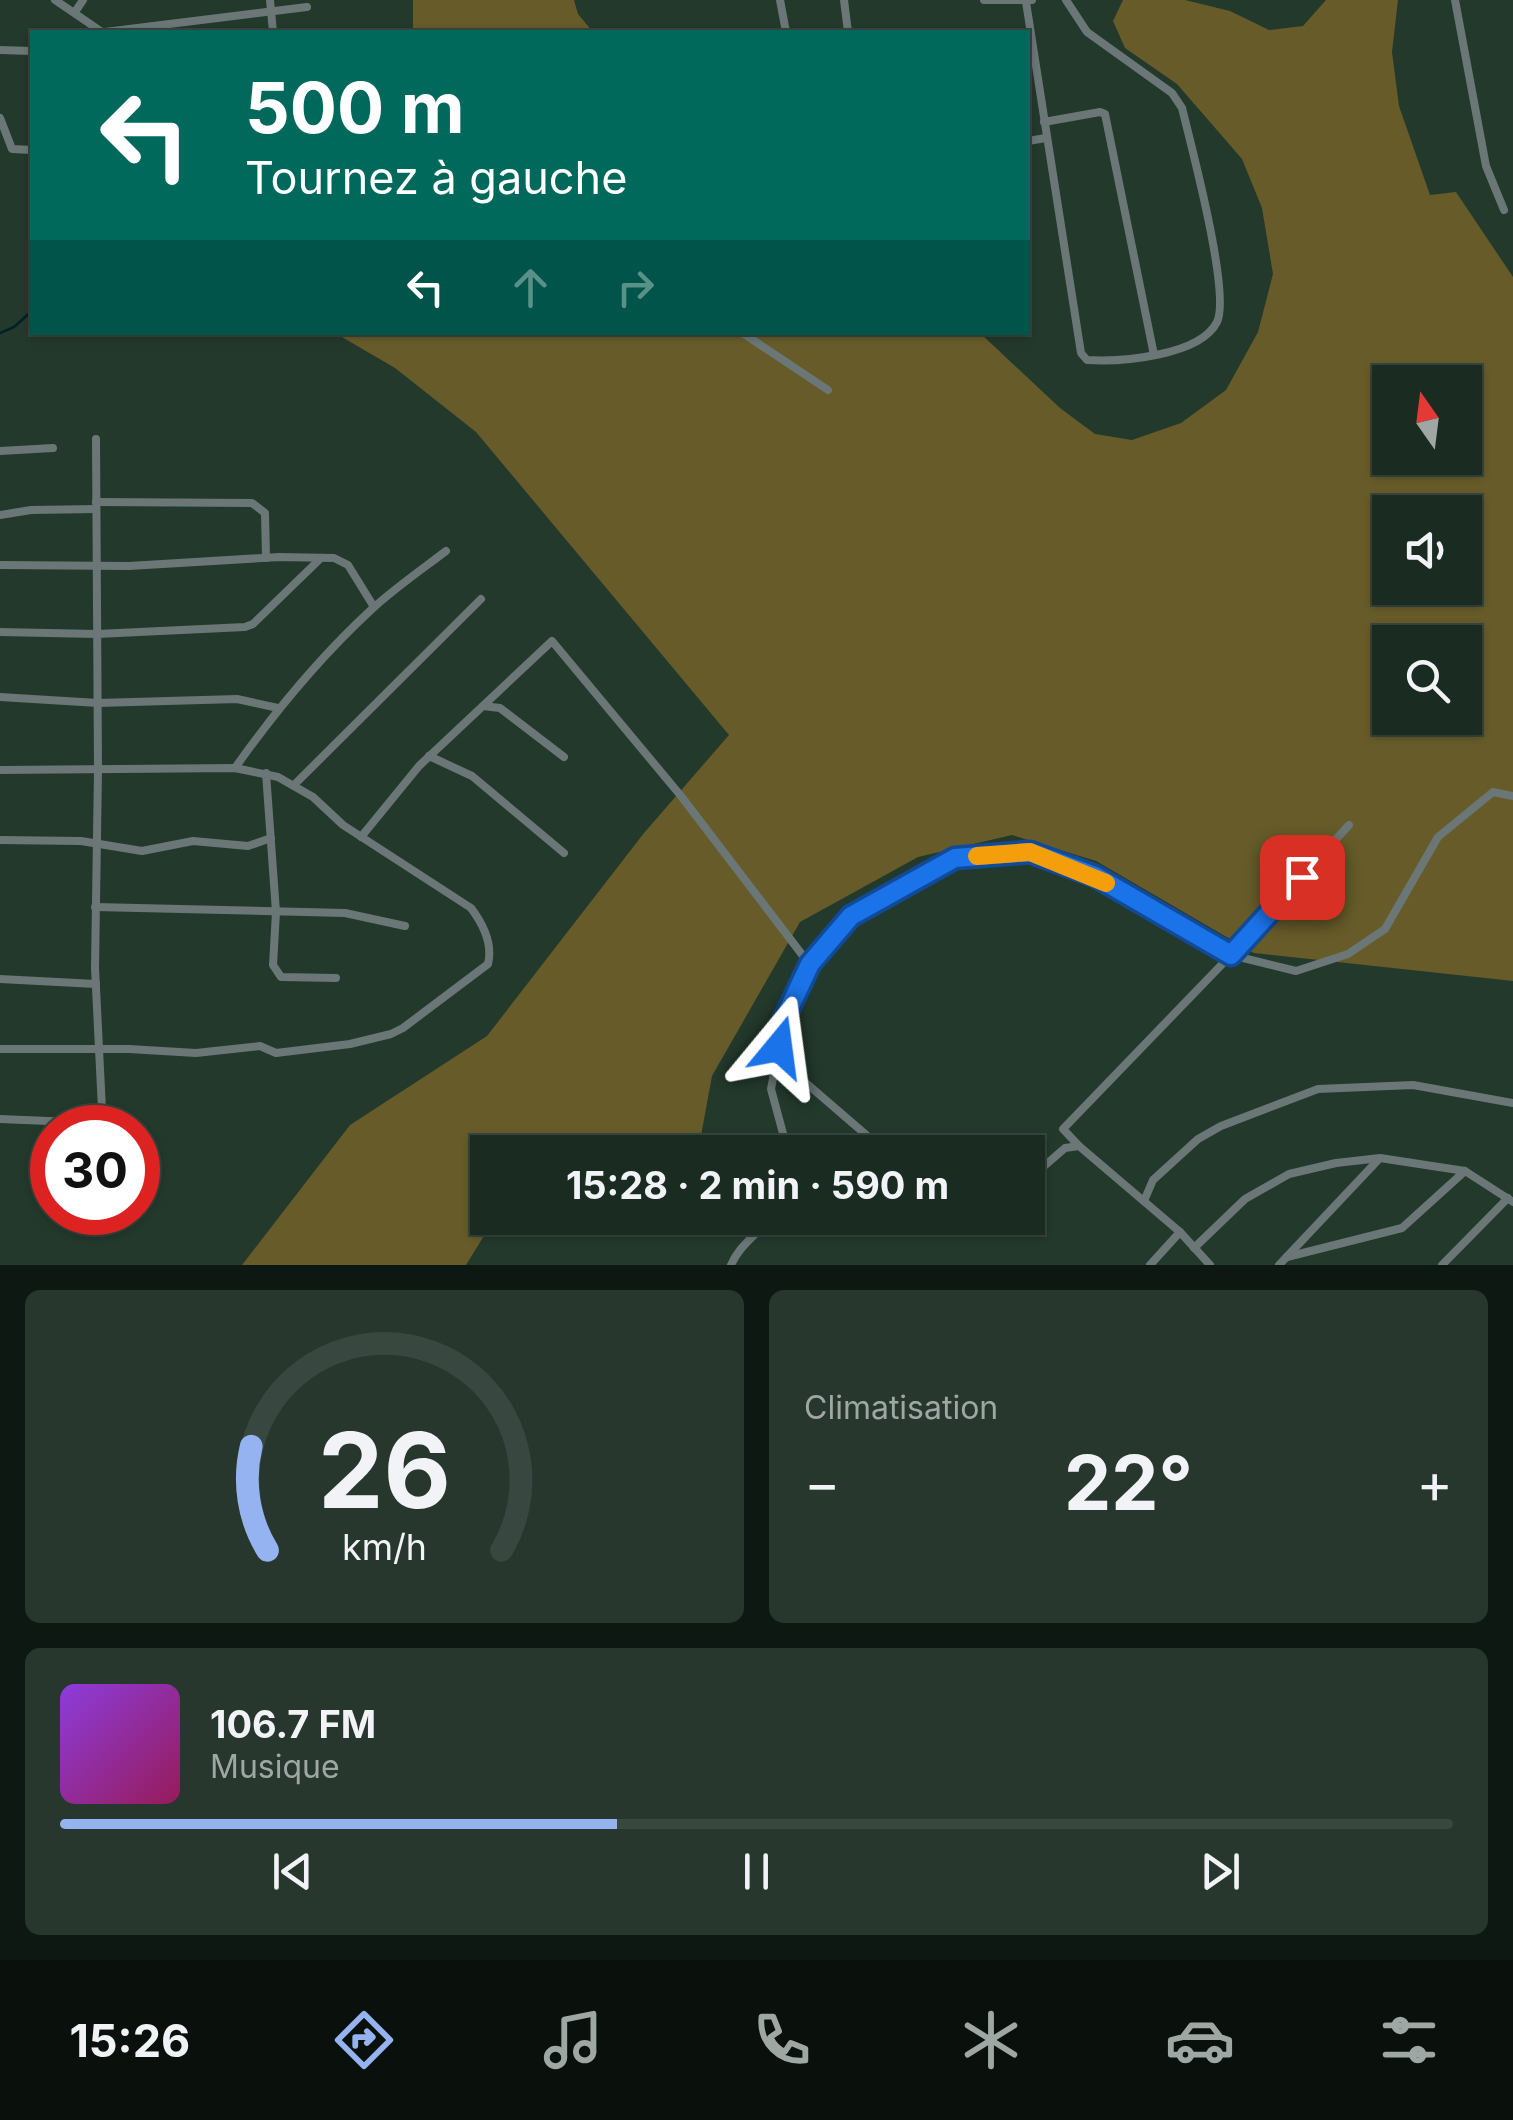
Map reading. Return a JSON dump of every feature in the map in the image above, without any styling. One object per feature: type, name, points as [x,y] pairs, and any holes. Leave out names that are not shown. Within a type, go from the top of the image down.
[{"type":"street","points":[[56,0],[101,30]]},
{"type":"street","points":[[75,12],[83,0]]},
{"type":"street","points":[[270,0],[272,30]]},
{"type":"street","points":[[780,0],[786,30]]},
{"type":"street","points":[[844,0],[848,30]]},
{"type":"street","points":[[984,0],[1029,1],[1046,138],[1074,318],[1084,357],[1100,361],[1154,355],[1200,340],[1212,330],[1222,305],[1185,120],[1172,94],[1087,32],[1066,0]]},
{"type":"street","points":[[1455,0],[1486,166],[1504,210]]},
{"type":"street","points":[[122,30],[307,7]]},
{"type":"street","points":[[0,50],[30,51]]},
{"type":"street","points":[[1044,122],[1105,114],[1154,355]]},
{"type":"street","points":[[0,118],[12,149],[30,150]]},
{"type":"street","points":[[1030,141],[1046,138]]},
{"type":"street","points":[[746,335],[828,390]]},
{"type":"street","points":[[0,1119],[72,1122],[99,1116],[102,1109],[95,906],[96,439]]},
{"type":"street","points":[[0,451],[53,448]]},
{"type":"street","points":[[0,516],[96,506],[252,503],[265,513],[266,558]]},
{"type":"street","points":[[234,768],[278,708],[374,608],[446,552]]},
{"type":"street","points":[[0,565],[97,566],[266,558],[342,560],[374,608]]},
{"type":"street","points":[[0,632],[98,634],[245,628],[321,558]]},
{"type":"street","points":[[294,784],[481,599]]},
{"type":"street","points":[[361,837],[430,756],[552,641],[681,796],[810,964]]},
{"type":"street","points":[[0,697],[98,703],[237,699],[278,708]]},
{"type":"street","points":[[483,706],[500,708],[564,757]]},
{"type":"street","points":[[430,756],[472,776],[564,853]]},
{"type":"street","points":[[0,770],[234,768],[266,773],[294,784],[361,837],[471,908],[490,950],[488,964],[403,1028],[350,1044],[276,1052],[260,1046],[196,1053],[0,1048]]},
{"type":"street","points":[[266,773],[276,912],[273,965],[282,978],[336,978]]},
{"type":"street","points":[[783,1135],[771,1089],[777,1034],[810,964],[851,916],[955,858],[1030,852],[1095,876],[1231,955],[1296,971],[1348,954],[1384,928],[1438,837],[1493,792],[1513,796]]},
{"type":"street","points":[[1210,1265],[1180,1232],[1063,1129],[1231,955],[1349,825]]},
{"type":"street","points":[[0,840],[96,844],[142,851],[193,841],[248,846],[271,838]]},
{"type":"street","points":[[95,906],[345,913],[405,926]]},
{"type":"street","points":[[0,980],[96,984]]},
{"type":"street","points":[[777,1058],[866,1135]]},
{"type":"street","points":[[1144,1201],[1153,1180],[1198,1139],[1221,1126],[1318,1089],[1413,1085],[1513,1103]]},
{"type":"street","points":[[1045,1165],[1065,1148],[1079,1146]]},
{"type":"street","points":[[1279,1265],[1380,1158]]},
{"type":"street","points":[[1194,1248],[1245,1199],[1289,1174],[1336,1162],[1380,1158],[1465,1171],[1510,1200],[1442,1265]]},
{"type":"street","points":[[1287,1256],[1402,1228],[1465,1171]]},
{"type":"street","points":[[1150,1265],[1180,1232]]},
{"type":"street","points":[[731,1265],[740,1246],[754,1235]]},
{"type":"shaded area","points":[[413,0],[574,0],[578,14],[591,30],[413,30]]},
{"type":"shaded area","points":[[1123,0],[1185,0],[1230,11],[1269,30],[1303,26],[1326,0],[1398,0],[1392,52],[1399,106],[1430,195],[1456,192],[1513,277],[1513,981],[1254,953],[1096,861],[1012,835],[918,857],[800,922],[712,1076],[701,1135],[470,1135],[470,1235],[485,1235],[466,1265],[242,1265],[350,1125],[487,1036],[644,833],[729,735],[476,432],[395,368],[338,335],[982,335],[1060,408],[1095,434],[1132,440],[1181,423],[1226,390],[1258,332],[1273,274],[1262,208],[1242,159],[1177,84],[1125,48],[1113,21]]},
{"type":"waterway","points":[[0,333],[30,313]]},
{"type":"slow traffic","points":[[977,856],[1030,852],[1106,883]]},
{"type":"route","points":[[779,1047],[777,1034],[810,964],[851,916],[955,858],[1030,852],[1095,876],[1231,955],[1302,877]]}]
